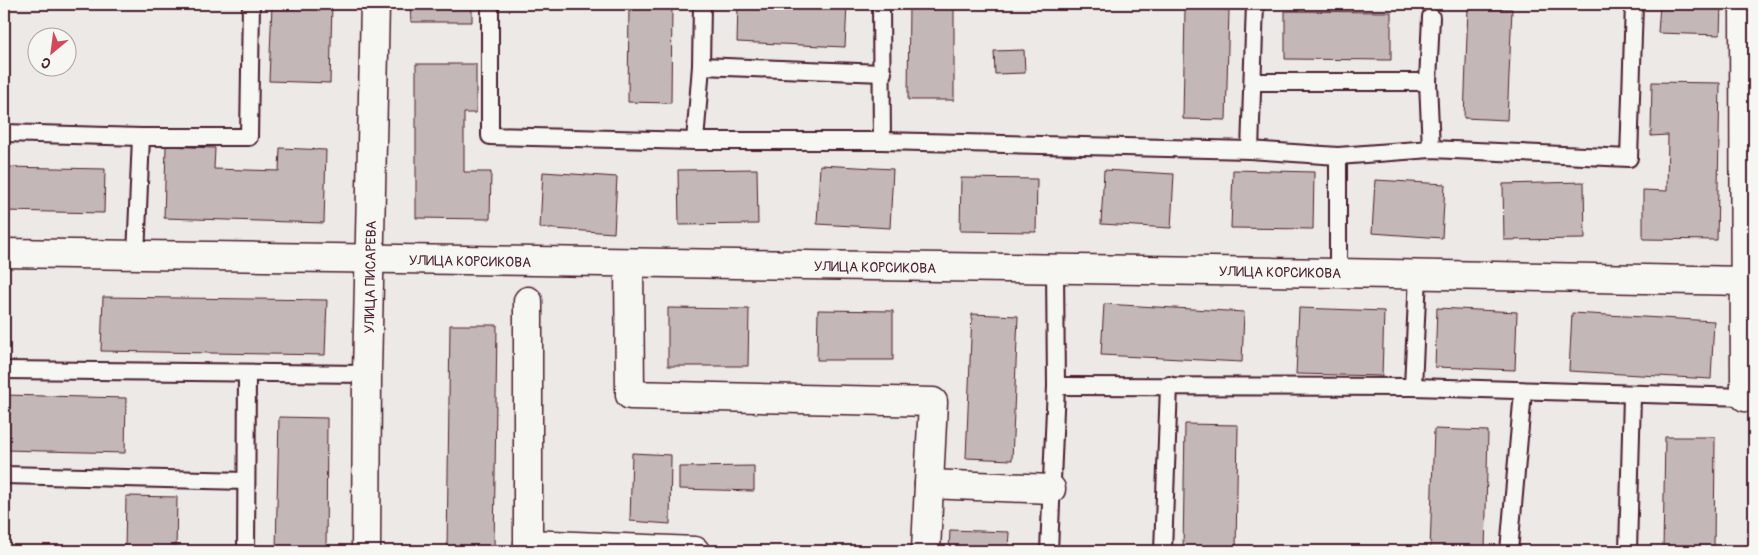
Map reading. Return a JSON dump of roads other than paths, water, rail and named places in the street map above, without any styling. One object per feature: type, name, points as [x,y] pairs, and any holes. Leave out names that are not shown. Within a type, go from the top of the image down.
[{"type":"street","name":"УЛИЦА ПИСАРЕВА","points":[[366,551],[367,374],[375,4]]},
{"type":"street","points":[[1744,4],[1746,281],[1750,397]]},
{"type":"street","name":"УЛИЦА КОРСИКОВА","points":[[4,253],[1746,281]]},
{"type":"street","points":[[629,263],[630,396],[933,402],[926,551]]},
{"type":"street","points":[[528,302],[528,547],[695,551]]},
{"type":"street","points":[[930,484],[1051,489]]},
{"type":"lane","points":[[4,133],[141,137],[249,137],[251,4]]},
{"type":"lane","points":[[490,4],[490,136],[695,141],[882,141],[1250,150],[1338,156],[1431,149],[1629,158],[1634,4]]},
{"type":"lane","points":[[881,4],[882,141]]},
{"type":"lane","points":[[1250,150],[1255,4]]},
{"type":"lane","points":[[695,141],[702,5]]},
{"type":"lane","points":[[1431,17],[1428,82],[1431,149]]},
{"type":"lane","points":[[700,66],[883,73]]},
{"type":"lane","points":[[1253,82],[1428,82]]},
{"type":"lane","points":[[136,256],[141,137]]},
{"type":"lane","points":[[1338,156],[1338,273]]},
{"type":"lane","points":[[1049,551],[1056,386],[1055,269]]},
{"type":"lane","points":[[1413,387],[1418,276]]},
{"type":"lane","points":[[4,370],[367,374]]},
{"type":"lane","points":[[246,373],[246,551]]},
{"type":"lane","points":[[1163,551],[1169,385]]},
{"type":"lane","points":[[1056,386],[1413,387],[1523,392],[1750,397]]},
{"type":"lane","points":[[1509,551],[1523,392]]},
{"type":"lane","points":[[1628,551],[1632,395]]},
{"type":"lane","points":[[4,475],[246,480]]}]
